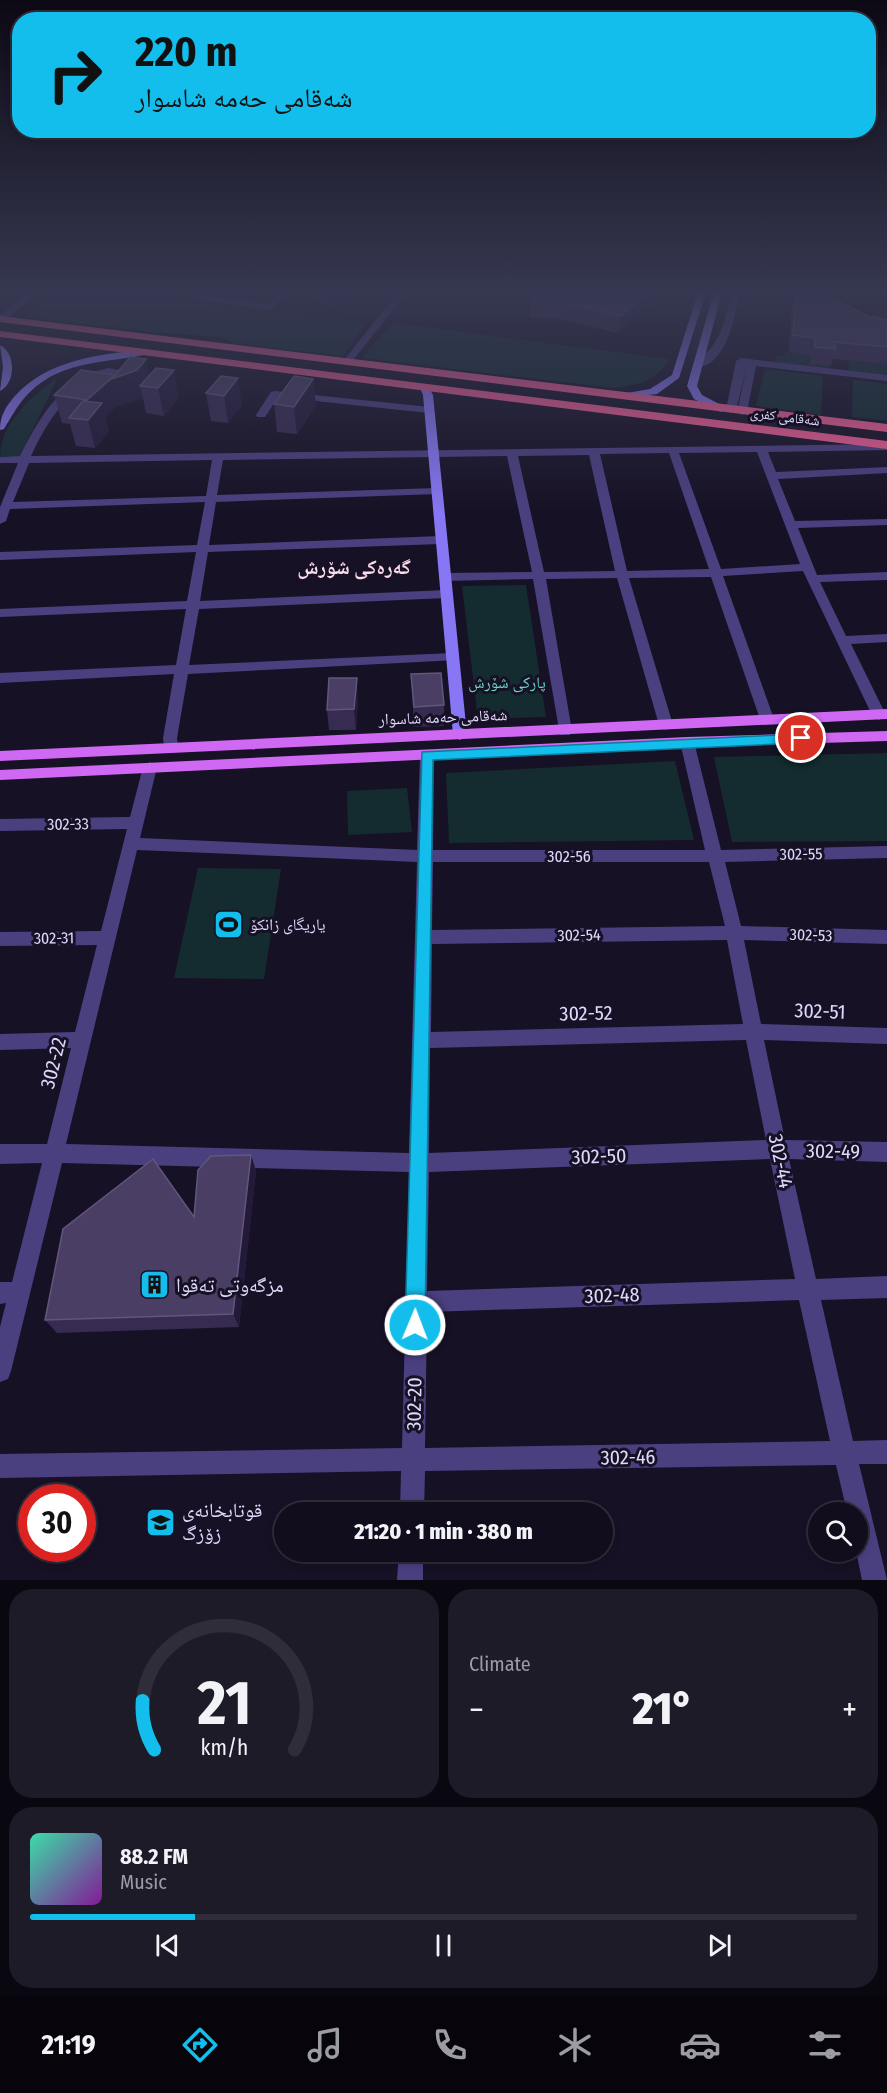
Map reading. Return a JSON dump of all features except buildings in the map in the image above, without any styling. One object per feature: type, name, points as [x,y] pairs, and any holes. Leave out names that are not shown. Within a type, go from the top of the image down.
[{"type":"highway","name":"شەقامی کفری","points":[[252,366],[887,446]]},
{"type":"highway","name":"شەقامی کفری","points":[[375,366],[887,428]]},
{"type":"main road","points":[[0,388],[9,366]]},
{"type":"main road","points":[[0,427],[5,407],[39,377],[64,366]]},
{"type":"main road","points":[[612,396],[653,392],[676,376],[679,366]]},
{"type":"main road","points":[[696,366],[692,386],[694,394],[732,410]]},
{"type":"main road","points":[[425,388],[437,491],[459,735]]},
{"type":"main road","name":"شەقامی حەمە شاسوار","points":[[0,756],[565,731],[883,714]]},
{"type":"main road","points":[[0,775],[687,742],[887,736]]},
{"type":"main road","points":[[89,771],[95,752]]},
{"type":"street","points":[[732,410],[745,366]]},
{"type":"street","points":[[785,366],[887,378]]},
{"type":"street","points":[[0,521],[25,459],[49,414],[64,393],[105,371],[127,373]]},
{"type":"street","points":[[261,415],[275,394],[429,410]]},
{"type":"street","points":[[0,460],[887,446]]},
{"type":"street","points":[[761,449],[812,579],[883,714]]},
{"type":"street","points":[[673,450],[718,573],[767,719]]},
{"type":"street","points":[[594,451],[622,574],[666,725]]},
{"type":"street","points":[[513,452],[539,576],[565,731]]},
{"type":"street","points":[[171,747],[170,738],[218,458]]},
{"type":"street","points":[[771,476],[887,470]]},
{"type":"street","points":[[6,506],[437,491]]},
{"type":"street","points":[[790,525],[887,522]]},
{"type":"street","points":[[0,556],[441,540]]},
{"type":"street","points":[[445,577],[718,573],[807,567]]},
{"type":"street","points":[[812,579],[887,576]]},
{"type":"street","points":[[0,613],[446,594]]},
{"type":"street","points":[[844,640],[887,638]]},
{"type":"street","points":[[0,678],[452,657]]},
{"type":"street","name":"302-44","points":[[687,742],[735,933],[752,1032],[844,1452],[875,1580]]},
{"type":"street","name":"302-20","points":[[412,1502],[427,756]]},
{"type":"street","name":"302-22","points":[[0,1371],[10,1292],[54,1153],[150,767]]},
{"type":"street","name":"302-33","points":[[0,825],[136,823]]},
{"type":"street","name":"302-56","points":[[131,844],[424,856],[715,856]]},
{"type":"street","name":"302-55","points":[[715,856],[887,852]]},
{"type":"street","name":"302-53","points":[[735,933],[887,937]]},
{"type":"street","name":"302-54","points":[[423,937],[735,933]]},
{"type":"street","name":"302-31","points":[[0,939],[107,938]]},
{"type":"street","name":"302-51","points":[[752,1032],[887,1036]]},
{"type":"street","name":"302-52","points":[[421,1040],[752,1032]]},
{"type":"street","points":[[0,1042],[82,1040]]},
{"type":"street","name":"302-49","points":[[779,1149],[887,1152]]},
{"type":"street","name":"302-50","points":[[0,1154],[54,1153],[418,1163],[779,1149]]},
{"type":"street","name":"302-48","points":[[416,1302],[887,1287]]},
{"type":"street","name":"302-46","points":[[0,1466],[887,1452]]},
{"type":"street","points":[[410,1580],[411,1562]]},
{"type":"green space","points":[[427,366],[665,366],[646,381],[613,388]]},
{"type":"green space","points":[[805,366],[831,366],[831,369]]},
{"type":"green space","points":[[848,366],[887,366],[887,376],[849,371]]},
{"type":"green space","points":[[765,369],[823,376],[821,415],[756,406]]},
{"type":"green space","points":[[58,377],[20,456],[0,457],[1,444],[11,422],[28,402]]},
{"type":"green space","points":[[853,380],[887,384],[887,421],[852,417]]},
{"type":"green space","name":"پارکی شۆرش","points":[[526,585],[546,717],[478,719],[462,586]]},
{"type":"green space","points":[[887,753],[887,841],[732,842],[714,757]]},
{"type":"green space","points":[[675,761],[694,840],[449,843],[446,773]]},
{"type":"green space","points":[[407,788],[412,832],[348,835],[347,791]]},
{"type":"green space","name":"یاریگای زانکۆ","points":[[198,868],[281,869],[264,979],[174,978]]},
{"type":"place","name":"یاریگای زانکۆ","points":[[229,924]]},
{"type":"place","name":"مزگه‌وتی ته‌قوا","points":[[155,1285]]},
{"type":"place","name":"قوتابخانه‌ی زۆزگ","points":[[161,1522]]},
{"type":"district","name":"گەرەکی شۆرش","points":[[354,567]]},
{"type":"route","points":[[415,1325],[427,756],[801,738]]}]
